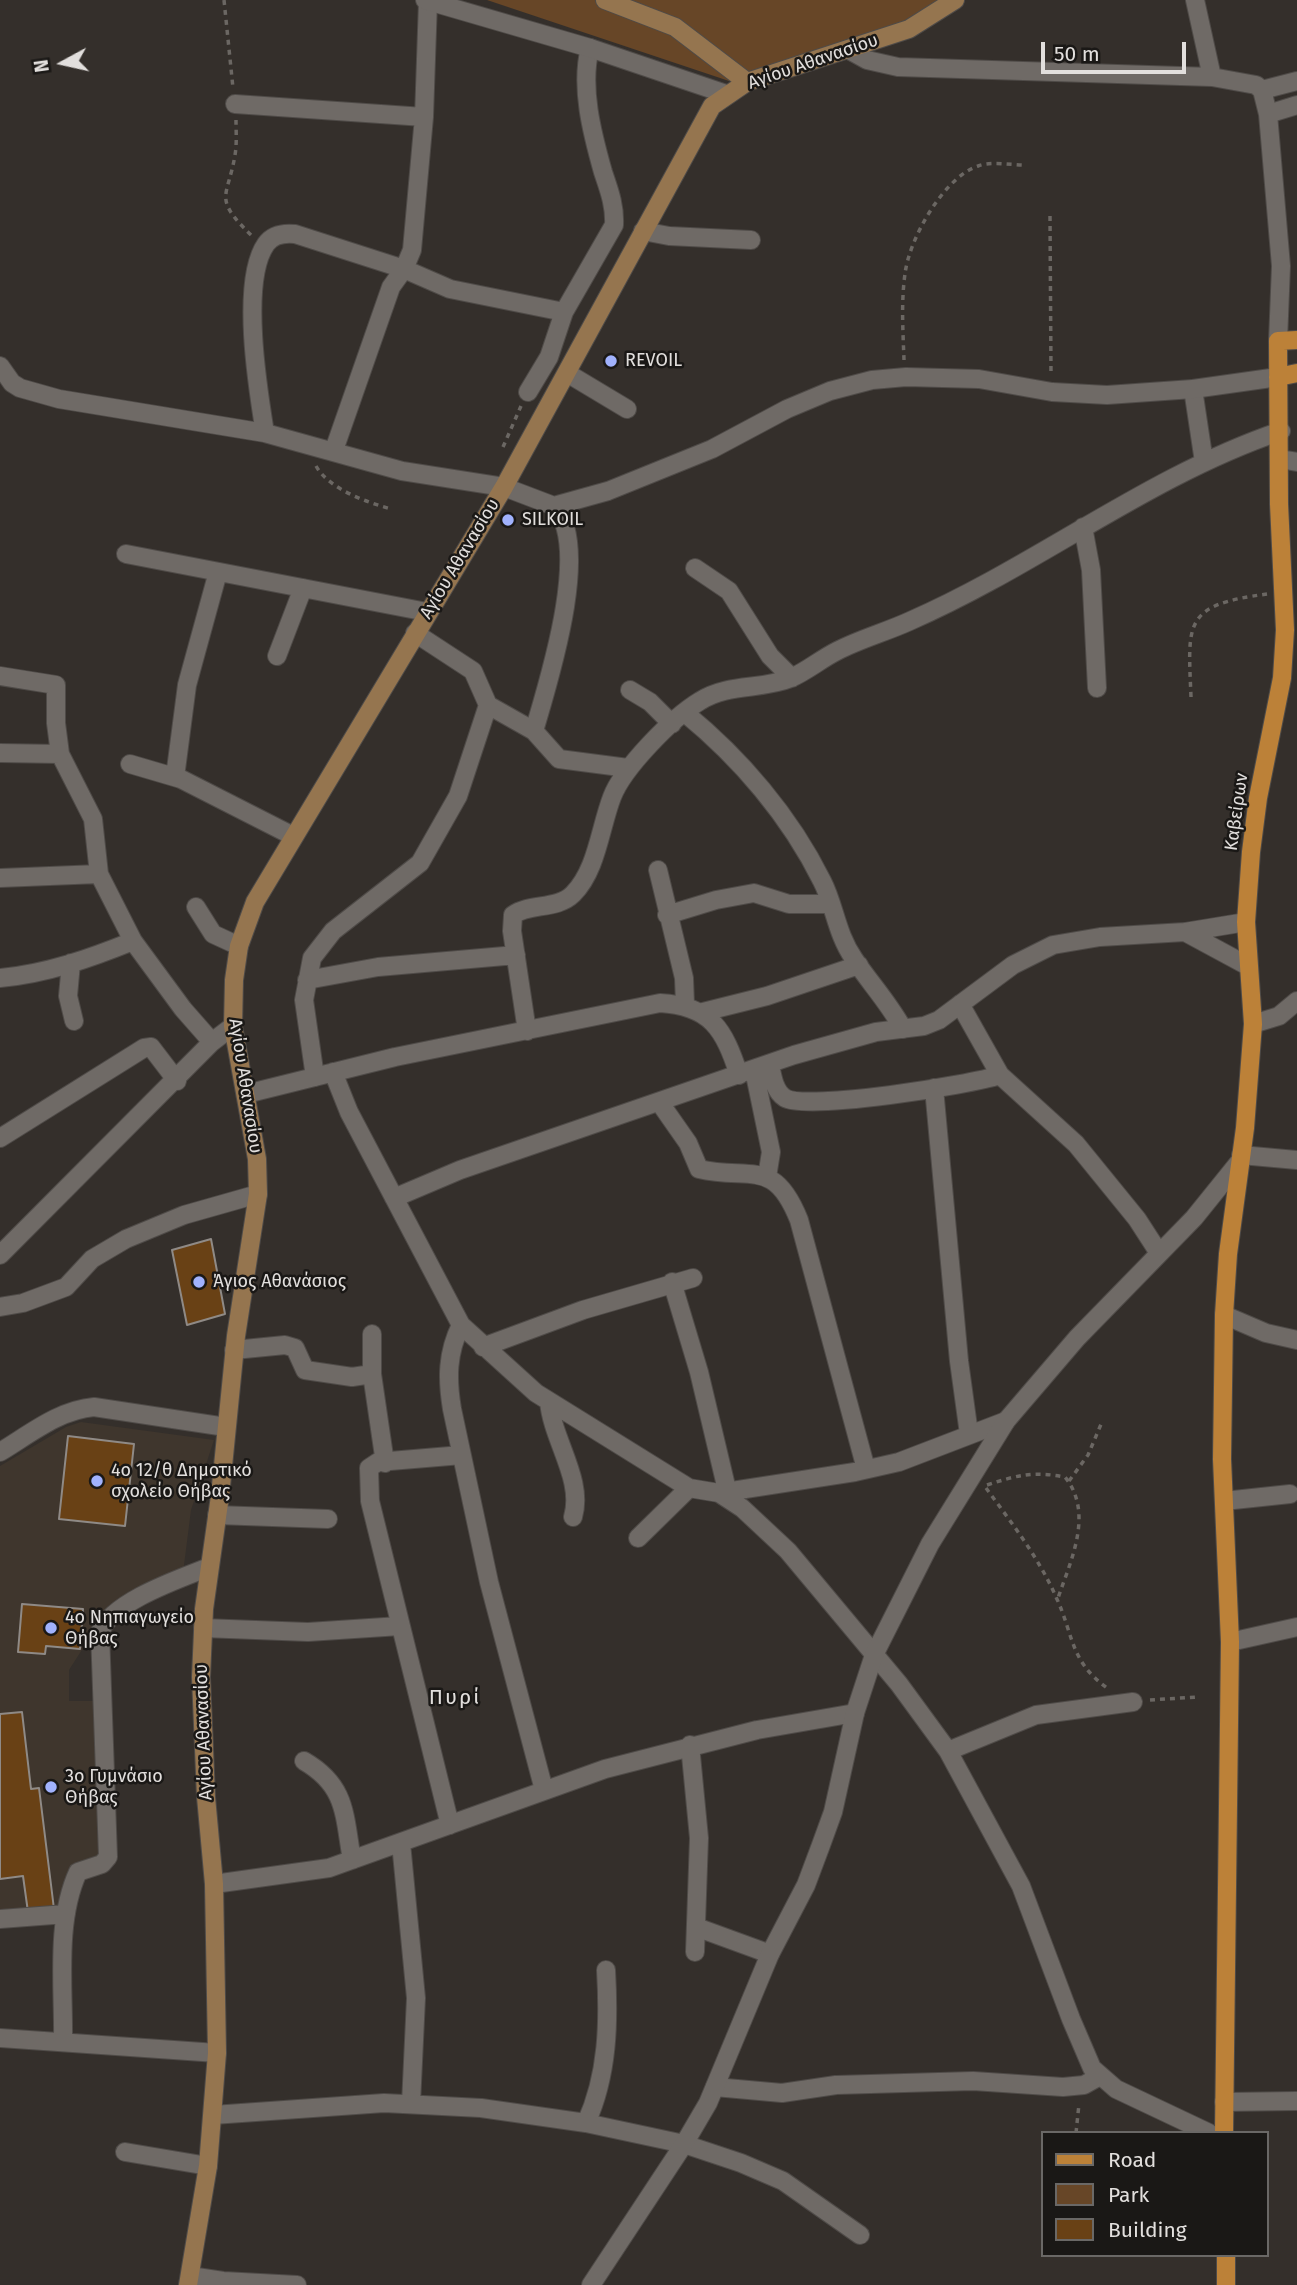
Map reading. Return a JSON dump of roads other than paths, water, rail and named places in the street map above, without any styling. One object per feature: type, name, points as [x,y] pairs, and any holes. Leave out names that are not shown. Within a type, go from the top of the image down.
[{"type":"main road","points":[[605,0],[676,27],[747,82]]},
{"type":"main road","name":"Αγίου Αθανασίου","points":[[189,2280],[208,2166],[217,2053],[214,1884],[206,1797],[201,1677],[203,1628],[234,1350],[258,1194],[257,1159],[233,1026],[234,980],[239,946],[255,902],[504,487],[712,106],[747,82],[909,29],[955,0]]},
{"type":"main road","points":[[1278,341],[1297,340]]},
{"type":"main road","name":"Καβείρων","points":[[1224,2131],[1230,1643],[1222,1459],[1224,1315],[1228,1254],[1245,1128],[1253,1024],[1246,922],[1258,798],[1282,678],[1285,591],[1279,504],[1288,461],[1281,431],[1278,341]]},
{"type":"main road","points":[[1278,377],[1297,373]]},
{"type":"main road","points":[[1226,2257],[1226,2285]]},
{"type":"street","points":[[334,450],[391,287],[404,269],[412,250],[424,117],[427,0],[590,48],[726,94]]},
{"type":"street","points":[[1195,0],[1212,77]]},
{"type":"street","points":[[528,392],[549,357],[564,312],[614,225],[615,208],[603,171],[586,85],[590,48]]},
{"type":"street","points":[[849,50],[867,60],[898,67],[1212,77],[1256,85],[1262,90],[1268,114],[1281,266],[1278,341]]},
{"type":"street","points":[[1262,90],[1297,81]]},
{"type":"street","points":[[235,104],[424,117]]},
{"type":"street","points":[[1268,114],[1297,105]]},
{"type":"street","points":[[643,231],[669,236],[751,240]]},
{"type":"street","points":[[265,433],[255,368],[253,308],[257,274],[266,243],[280,233],[295,234],[404,269],[450,289],[564,312]]},
{"type":"street","points":[[0,366],[6,382],[59,398],[265,433],[402,471],[504,487],[554,506],[562,515],[569,561],[568,599],[534,731]]},
{"type":"street","points":[[567,373],[627,409]]},
{"type":"street","points":[[554,506],[663,471],[830,391],[872,380],[906,377],[979,379],[1052,392],[1107,395],[1193,389],[1278,377]]},
{"type":"street","points":[[1193,389],[1204,462]]},
{"type":"street","points":[[527,1031],[511,921],[513,915],[571,896],[583,881],[593,859],[612,797],[628,768],[679,718],[717,693],[792,678],[839,650],[912,620],[1160,483],[1228,450],[1281,431]]},
{"type":"street","points":[[1083,527],[1091,570],[1097,688]]},
{"type":"street","points":[[126,554],[427,612]]},
{"type":"street","points":[[695,568],[729,591],[770,656],[792,678]]},
{"type":"street","points":[[175,777],[187,685],[218,572]]},
{"type":"street","points":[[277,656],[303,588]]},
{"type":"street","points":[[415,633],[473,671],[488,705],[497,713],[534,731],[559,759],[628,768]]},
{"type":"street","points":[[0,677],[56,685],[56,723],[60,754],[93,819],[99,874],[133,941],[183,1009],[212,1042]]},
{"type":"street","points":[[630,690],[724,745],[756,782],[824,883],[829,904],[844,941],[903,1029]]},
{"type":"street","points":[[315,1077],[305,1027],[303,1000],[312,958],[333,930],[420,863],[458,796],[488,705]]},
{"type":"street","points":[[0,753],[60,754]]},
{"type":"street","points":[[130,764],[175,777],[293,836]]},
{"type":"street","points":[[659,870],[667,915],[684,978],[685,1004]]},
{"type":"street","points":[[0,878],[99,874]]},
{"type":"street","points":[[667,915],[716,900],[754,893],[789,904],[829,904]]},
{"type":"street","points":[[196,907],[213,934],[239,946]]},
{"type":"street","points":[[394,1198],[460,1170],[754,1070],[866,1035],[939,1020],[1013,965],[1053,945],[1100,937],[1185,932],[1246,922]]},
{"type":"street","points":[[1185,932],[1248,966]]},
{"type":"street","points":[[0,978],[104,954],[133,941]]},
{"type":"street","points":[[307,980],[378,967],[516,955]]},
{"type":"street","points":[[71,963],[68,996],[74,1021]]},
{"type":"street","points":[[703,1012],[767,996],[859,965]]},
{"type":"street","points":[[1253,1024],[1279,1016],[1297,1002]]},
{"type":"street","points":[[246,1094],[333,1072],[660,1003],[685,1004],[703,1012],[718,1028],[731,1049],[754,1070],[774,1083],[783,1097],[797,1102],[836,1103],[1000,1075]]},
{"type":"street","points":[[961,1004],[1000,1075],[1076,1144],[1129,1210],[1158,1253]]},
{"type":"street","points":[[0,1255],[177,1081],[212,1042],[233,1026]]},
{"type":"street","points":[[0,1138],[144,1048],[151,1047],[156,1052],[177,1081]]},
{"type":"street","points":[[754,1070],[771,1152],[767,1177]]},
{"type":"street","points":[[333,1072],[349,1112],[460,1325],[549,1401],[690,1488],[723,1492],[866,1469],[899,1462],[1006,1421]]},
{"type":"street","points":[[934,1088],[959,1361],[969,1434]]},
{"type":"street","points":[[660,1104],[688,1143],[699,1169],[767,1177],[779,1183],[789,1195],[799,1220],[866,1469]]},
{"type":"street","points":[[591,2285],[684,2144],[715,2087],[770,1954],[806,1885],[833,1812],[855,1713],[874,1655],[905,1590],[974,1470],[1006,1421],[1077,1338],[1194,1218],[1241,1158],[1297,1160]]},
{"type":"street","points":[[0,1307],[23,1303],[66,1287],[92,1259],[126,1239],[184,1215],[258,1194]]},
{"type":"street","points":[[483,1347],[583,1310],[693,1278]]},
{"type":"street","points":[[673,1282],[699,1372],[723,1492],[788,1551],[874,1655],[948,1751],[1021,1886],[1092,2068],[1141,2102],[1205,2131]]},
{"type":"street","points":[[1224,1315],[1266,1333],[1297,1340]]},
{"type":"street","points":[[460,1325],[451,1347],[448,1381],[489,1582],[544,1790]]},
{"type":"street","points":[[372,1334],[372,1374],[384,1463]]},
{"type":"street","points":[[234,1350],[285,1345],[295,1348],[305,1370],[352,1377],[372,1374]]},
{"type":"street","points":[[549,1401],[551,1419],[577,1492],[573,1517]]},
{"type":"street","points":[[0,1452],[65,1413],[94,1407],[226,1427]]},
{"type":"street","points":[[450,1825],[368,1488],[369,1468],[384,1463],[462,1455]]},
{"type":"street","points":[[638,1538],[690,1488]]},
{"type":"street","points":[[1224,1501],[1290,1494]]},
{"type":"street","points":[[217,1515],[328,1519]]},
{"type":"street","points":[[63,2042],[66,1914],[70,1890],[78,1872],[102,1864],[108,1857],[100,1632],[105,1619],[166,1584],[209,1567]]},
{"type":"street","points":[[203,1628],[308,1632],[400,1626]]},
{"type":"street","points":[[1230,1643],[1297,1627]]},
{"type":"street","points":[[948,1751],[1036,1715],[1133,1702]]},
{"type":"street","points":[[214,1884],[299,1874],[352,1860],[605,1769],[690,1745],[816,1718],[855,1713]]},
{"type":"street","points":[[690,1745],[699,1838],[695,1952]]},
{"type":"street","points":[[304,1760],[330,1777],[338,1793],[352,1860]]},
{"type":"street","points":[[401,1843],[415,1998],[411,2104]]},
{"type":"street","points":[[0,1919],[66,1914]]},
{"type":"street","points":[[696,1927],[770,1954]]},
{"type":"street","points":[[586,2123],[598,2097],[605,2048],[608,2007],[606,1970]]},
{"type":"street","points":[[0,2038],[217,2053]]},
{"type":"street","points":[[715,2087],[782,2093],[836,2085],[973,2081],[1063,2087],[1084,2085],[1100,2076]]},
{"type":"street","points":[[1224,2102],[1297,2101]]},
{"type":"street","points":[[213,2115],[411,2104],[481,2108],[586,2123],[684,2144],[783,2180],[860,2235]]},
{"type":"street","points":[[125,2152],[208,2166]]},
{"type":"street","points":[[189,2280],[297,2285]]},
{"type":"place","name":"REVOIL","points":[[611,361]]},
{"type":"place","name":"SILKOIL","points":[[508,520]]},
{"type":"place","name":"Άγιος Αθανάσιος","points":[[199,1282]]},
{"type":"place","name":"4ο 12/θ Δημοτικό σχολείο Θήβας","points":[[97,1481]]},
{"type":"place","name":"4ο Νηπιαγωγείο Θήβας","points":[[51,1628]]},
{"type":"place","name":"3ο Γυμνάσιο Θήβας","points":[[51,1787]]},
{"type":"district","name":"Πυρί","points":[[455,1698]]}]
